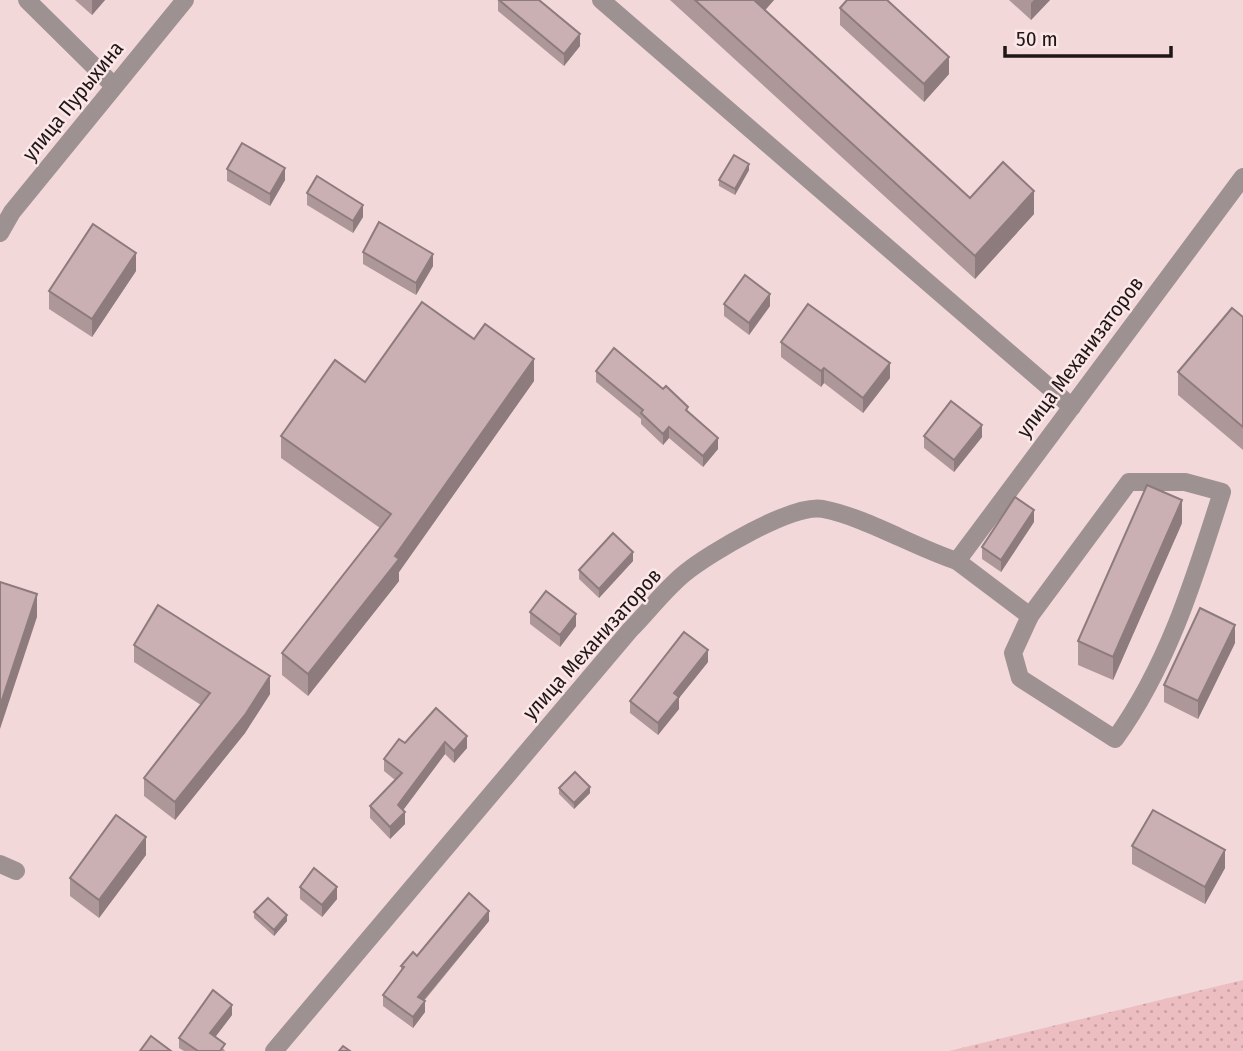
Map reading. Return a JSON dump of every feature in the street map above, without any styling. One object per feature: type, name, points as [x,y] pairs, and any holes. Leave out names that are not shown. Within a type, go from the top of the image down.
[{"type":"street","points":[[27,0],[113,85]]},
{"type":"street","name":"улица Пурыхина","points":[[0,233],[12,212],[185,0]]},
{"type":"street","points":[[601,0],[1072,407]]},
{"type":"street","name":"улица Механизаторов","points":[[274,1051],[629,631],[685,573],[776,518],[820,508],[845,514],[919,548],[957,561],[1243,177]]},
{"type":"street","points":[[1129,482],[1185,482],[1222,492],[1192,589],[1138,708],[1115,739],[1020,678],[1013,653],[1031,616],[1129,482]]},
{"type":"street","points":[[957,561],[1031,616]]},
{"type":"shaded area","points":[[1243,980],[1243,1051],[949,1051]]},
{"type":"building","points":[[499,0],[539,0],[580,34],[564,54]]},
{"type":"building","points":[[695,0],[754,0],[970,198],[1003,162],[1034,191],[975,256]]},
{"type":"building","points":[[847,0],[887,0],[949,57],[924,84],[840,8]]},
{"type":"building","points":[[242,143],[285,168],[270,194],[227,169]]},
{"type":"building","points":[[734,155],[749,164],[735,189],[719,180]]},
{"type":"building","points":[[317,176],[363,205],[353,221],[307,193]]},
{"type":"building","points":[[379,222],[433,254],[416,283],[363,252]]},
{"type":"building","points":[[93,224],[136,253],[92,319],[49,291]]},
{"type":"building","points":[[745,275],[770,294],[749,323],[724,304]]},
{"type":"building","points":[[422,302],[474,339],[485,324],[534,359],[395,556],[399,559],[308,674],[282,653],[391,514],[281,436],[335,360],[365,382]]},
{"type":"building","points":[[808,304],[890,363],[863,398],[824,368],[821,371],[781,342]]},
{"type":"building","points":[[1232,308],[1243,317],[1243,427],[1178,372]]},
{"type":"building","points":[[614,348],[663,389],[666,386],[688,407],[686,410],[718,438],[703,456],[669,427],[663,434],[641,413],[643,410],[596,371]]},
{"type":"building","points":[[951,401],[982,425],[954,460],[924,436]]},
{"type":"building","points":[[1147,485],[1182,500],[1113,657],[1078,641]]},
{"type":"building","points":[[1015,497],[1034,510],[1001,560],[982,547]]},
{"type":"building","points":[[613,533],[633,552],[599,589],[579,570]]},
{"type":"building","points":[[0,582],[37,594],[0,706]]},
{"type":"building","points":[[546,591],[576,614],[560,635],[530,612]]},
{"type":"building","points":[[158,605],[270,676],[245,715],[175,802],[144,778],[210,693],[134,645]]},
{"type":"building","points":[[1200,608],[1235,625],[1198,701],[1164,685]]},
{"type":"building","points":[[684,632],[708,650],[674,693],[679,697],[658,723],[630,701]]},
{"type":"building","points":[[436,708],[467,736],[454,751],[445,742],[398,805],[405,812],[390,827],[370,806],[402,773],[384,759],[399,739],[405,743]]},
{"type":"building","points":[[575,772],[590,787],[574,803],[559,788]]},
{"type":"building","points":[[1153,810],[1225,850],[1205,887],[1132,846]]},
{"type":"building","points":[[116,815],[146,837],[99,900],[70,878]]},
{"type":"building","points":[[314,868],[337,887],[322,905],[300,887]]},
{"type":"building","points":[[469,893],[489,911],[418,997],[425,1001],[413,1017],[383,995],[404,967],[401,966],[413,952],[417,956]]},
{"type":"building","points":[[268,898],[287,915],[274,930],[254,912]]},
{"type":"building","points":[[213,990],[232,1005],[210,1033],[225,1044],[220,1051],[198,1051],[179,1038]]},
{"type":"building","points":[[151,1036],[171,1051],[140,1051]]}]
